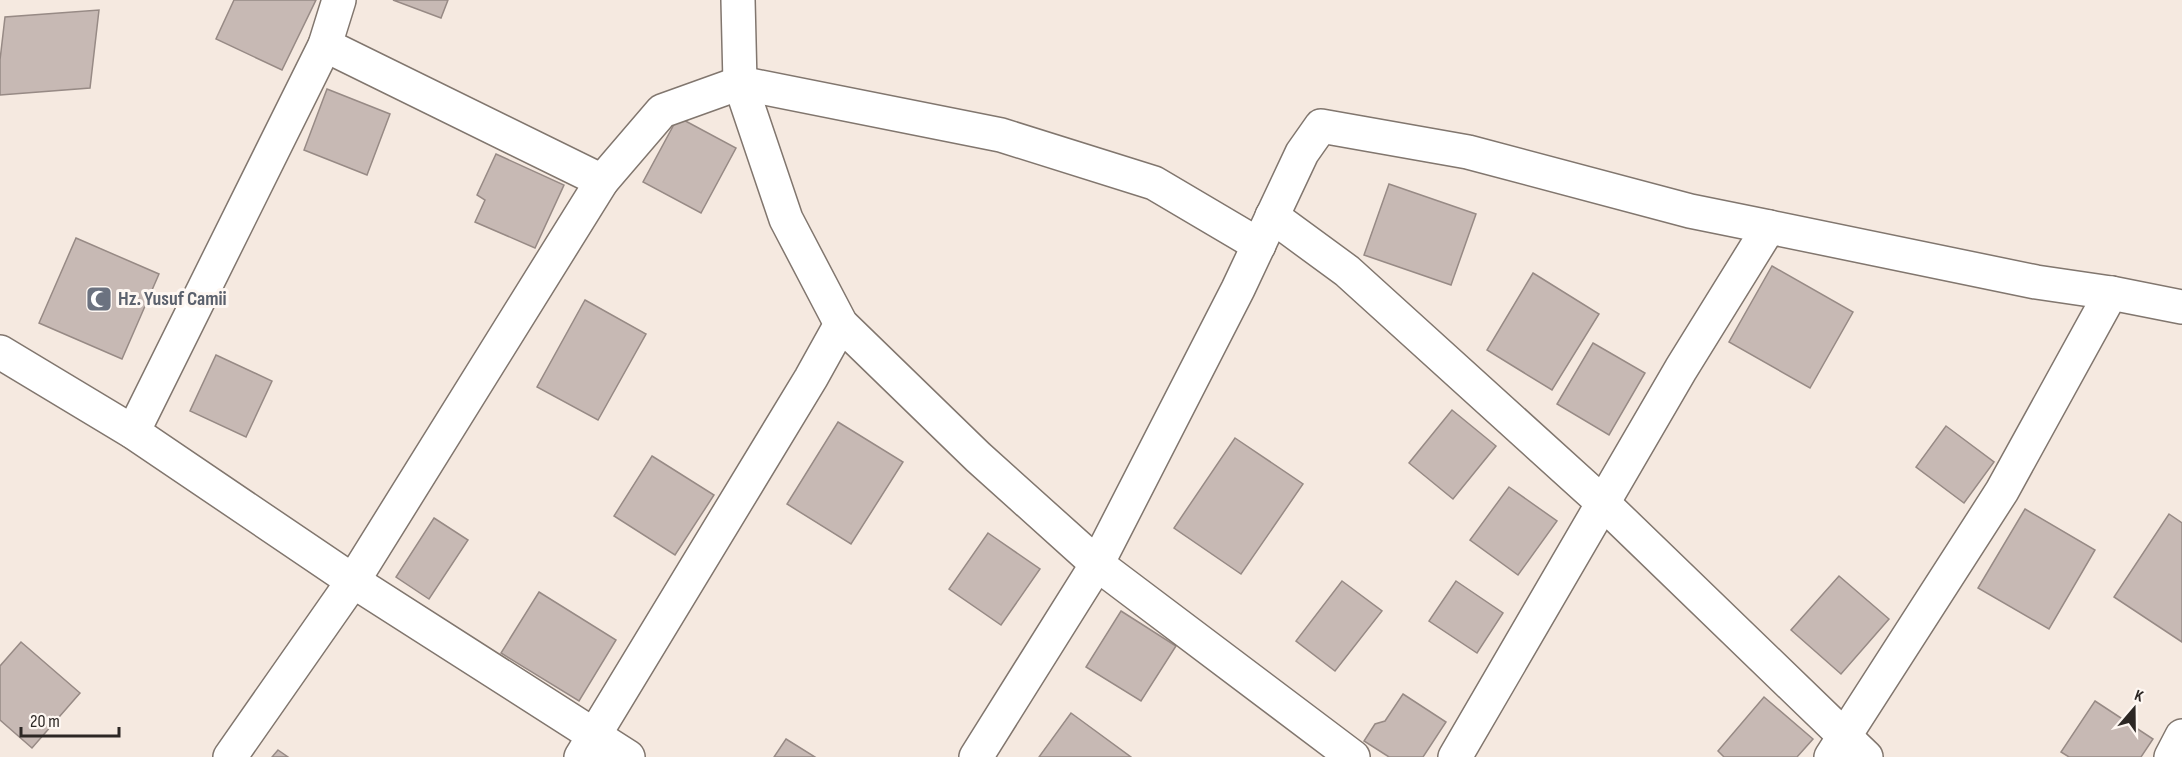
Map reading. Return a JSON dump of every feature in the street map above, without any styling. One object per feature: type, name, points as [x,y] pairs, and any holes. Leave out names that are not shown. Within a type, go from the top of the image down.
[{"type":"street","points":[[133,432],[325,45],[339,0]]},
{"type":"street","points":[[738,0],[740,83],[786,219],[841,324],[978,457],[1097,564],[1353,757]]},
{"type":"street","points":[[325,45],[602,181]]},
{"type":"street","points":[[230,757],[353,581],[602,181],[662,111],[740,83],[1001,135],[1154,183],[1265,230],[1347,271],[1602,503],[1846,750],[2002,490],[2111,293]]},
{"type":"street","points":[[975,757],[1097,564],[1238,290],[1302,153],[1321,126],[1468,152],[1690,211],[2036,282],[2111,293],[2182,307]]},
{"type":"street","points":[[1455,757],[1681,369],[1769,227]]},
{"type":"street","points":[[587,746],[811,378],[841,324]]},
{"type":"street","points":[[0,352],[133,432],[353,581],[587,746],[628,757]]},
{"type":"street","points":[[2171,757],[2182,736]]},
{"type":"building","points":[[234,0],[316,0],[282,70],[216,39]]},
{"type":"building","points":[[393,0],[448,0],[441,18]]},
{"type":"building","points":[[99,10],[90,88],[0,95],[0,60],[5,17]]},
{"type":"building","points":[[327,89],[390,114],[367,175],[304,150]]},
{"type":"building","points":[[678,117],[736,148],[701,213],[643,182]]},
{"type":"building","points":[[496,154],[564,185],[535,248],[475,222],[485,200],[477,195]]},
{"type":"building","points":[[1389,184],[1476,214],[1451,285],[1364,255]]},
{"type":"building","name":"Hz. Yusuf Camii","points":[[76,238],[159,274],[122,359],[39,323]]},
{"type":"building","points":[[1772,266],[1853,312],[1810,388],[1729,342]]},
{"type":"building","points":[[1533,273],[1599,314],[1552,390],[1487,350]]},
{"type":"building","points":[[585,300],[646,334],[598,420],[537,387]]},
{"type":"building","points":[[1593,343],[1645,373],[1609,435],[1557,404]]},
{"type":"building","points":[[216,355],[272,381],[246,437],[190,411]]},
{"type":"building","points":[[1452,410],[1496,446],[1453,499],[1409,463]]},
{"type":"building","points":[[838,422],[903,462],[851,544],[787,504]]},
{"type":"building","points":[[1946,426],[1994,462],[1964,503],[1916,467]]},
{"type":"building","points":[[1235,438],[1303,484],[1241,574],[1174,528]]},
{"type":"building","points":[[652,456],[714,495],[675,555],[614,516]]},
{"type":"building","points":[[1509,487],[1557,521],[1518,575],[1470,540]]},
{"type":"building","points":[[2025,509],[2095,550],[2049,629],[1978,588]]},
{"type":"building","points":[[2169,514],[2182,523],[2182,642],[2114,597]]},
{"type":"building","points":[[434,518],[468,540],[429,599],[396,577]]},
{"type":"building","points":[[988,533],[1040,569],[1001,625],[949,589]]},
{"type":"building","points":[[1839,576],[1889,619],[1841,674],[1791,630]]},
{"type":"building","points":[[1342,581],[1382,611],[1335,671],[1296,641]]},
{"type":"building","points":[[1456,581],[1503,613],[1477,653],[1429,621]]},
{"type":"building","points":[[539,592],[616,640],[579,701],[501,653]]},
{"type":"building","points":[[1121,611],[1176,646],[1141,701],[1086,667]]},
{"type":"building","points":[[21,642],[80,693],[32,748],[0,720],[0,666]]},
{"type":"building","points":[[1403,694],[1446,722],[1423,757],[1389,757],[1364,741],[1375,724],[1385,721]]},
{"type":"building","points":[[1764,697],[1813,739],[1797,757],[1724,757],[1718,751]]},
{"type":"building","points":[[2095,701],[2153,739],[2141,757],[2069,757],[2061,752]]},
{"type":"building","points":[[1071,713],[1131,757],[1039,757]]},
{"type":"building","points":[[786,739],[815,757],[774,757]]},
{"type":"building","points":[[278,750],[288,757],[272,757]]},
{"type":"place","name":"Hz. Yusuf Camii","points":[[99,299]]}]
